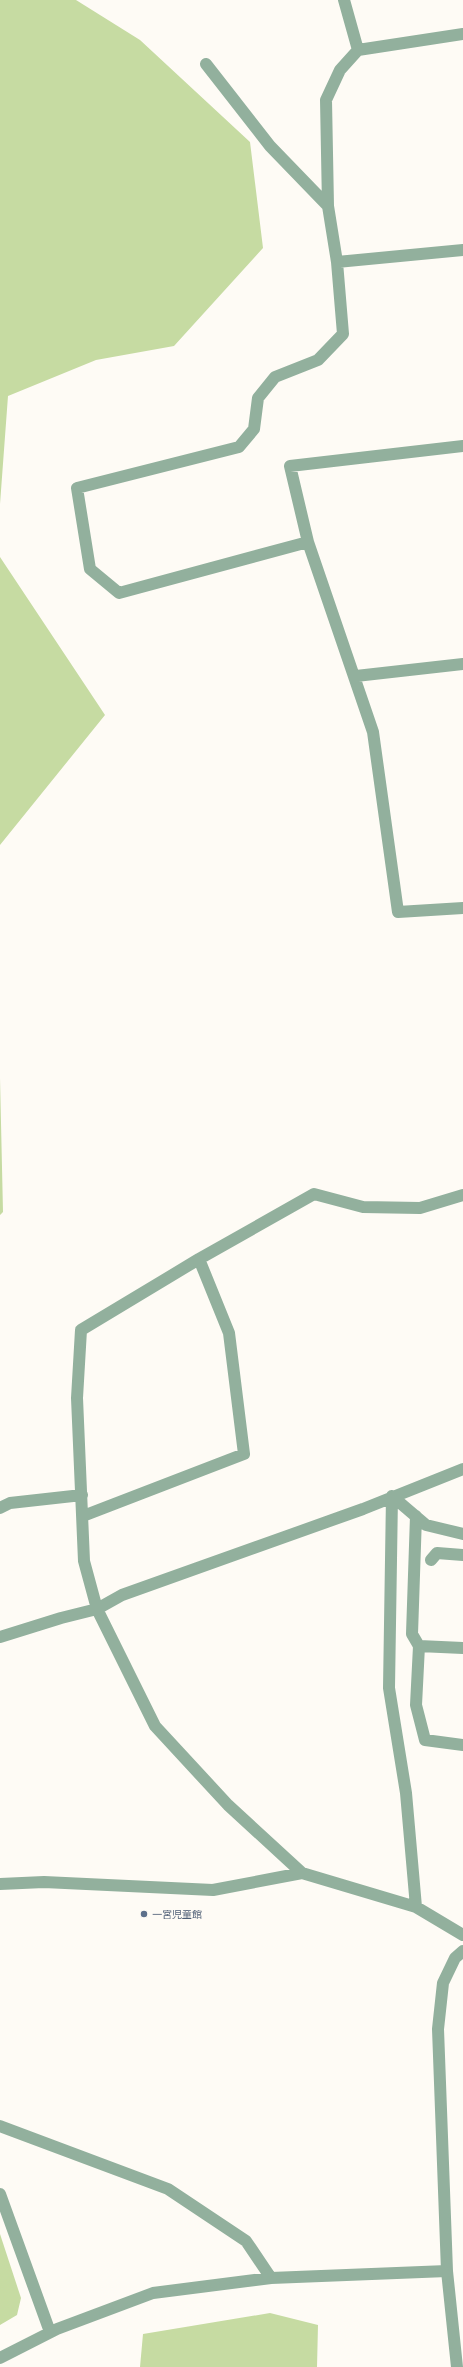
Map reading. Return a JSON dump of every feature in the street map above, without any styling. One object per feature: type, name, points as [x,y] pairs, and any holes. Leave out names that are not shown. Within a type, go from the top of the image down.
[{"type":"street","points":[[344,0],[358,50]]},
{"type":"street","points":[[308,542],[119,593],[90,569],[77,488],[239,447],[254,429],[258,398],[275,378],[318,360],[343,334],[337,262],[328,206],[326,100],[340,70],[358,50],[463,34]]},
{"type":"street","points":[[206,64],[270,146],[328,206]]},
{"type":"street","points":[[337,262],[463,250]]},
{"type":"street","points":[[463,446],[290,466],[308,542],[356,676],[374,732],[398,912],[463,908]]},
{"type":"street","points":[[356,676],[463,664]]},
{"type":"street","points":[[463,1195],[420,1208],[363,1207],[314,1194],[199,1259],[81,1330],[77,1398],[84,1561],[97,1609],[155,1726],[228,1804],[302,1872],[416,1907],[463,1935]]},
{"type":"street","points":[[83,1516],[244,1454],[229,1333],[199,1259]]},
{"type":"street","points":[[0,1637],[61,1618],[97,1609],[122,1595],[363,1509],[392,1496],[463,1469]]},
{"type":"street","points":[[0,1508],[10,1503],[82,1495]]},
{"type":"street","points":[[392,1496],[426,1525],[463,1534]]},
{"type":"street","points":[[392,1496],[389,1688],[406,1793],[416,1907]]},
{"type":"street","points":[[416,1516],[412,1634],[419,1646],[416,1705],[425,1740],[463,1745]]},
{"type":"street","points":[[431,1560],[437,1553],[463,1555]]},
{"type":"street","points":[[419,1646],[463,1648]]},
{"type":"street","points":[[0,1884],[44,1882],[212,1890],[302,1872]]},
{"type":"street","points":[[457,2367],[447,2271],[438,2029],[443,1983],[456,1958],[463,1952]]},
{"type":"street","points":[[0,2126],[168,2188],[246,2241],[271,2278]]},
{"type":"street","points":[[0,2194],[50,2332]]},
{"type":"street","points":[[0,2358],[50,2332],[153,2293],[271,2278],[447,2271]]},
{"type":"green space","points":[[0,0],[76,0],[140,40],[250,142],[263,248],[174,346],[96,360],[8,396],[0,504]]},
{"type":"green space","points":[[0,557],[105,715],[0,845]]},
{"type":"green space","points":[[0,1078],[3,1212],[0,1215]]},
{"type":"green space","points":[[0,2234],[21,2298],[17,2315],[0,2325]]},
{"type":"green space","points":[[270,2313],[318,2325],[317,2367],[140,2367],[143,2334]]},
{"type":"place","name":"一宮児童館","points":[[144,1914]]}]
